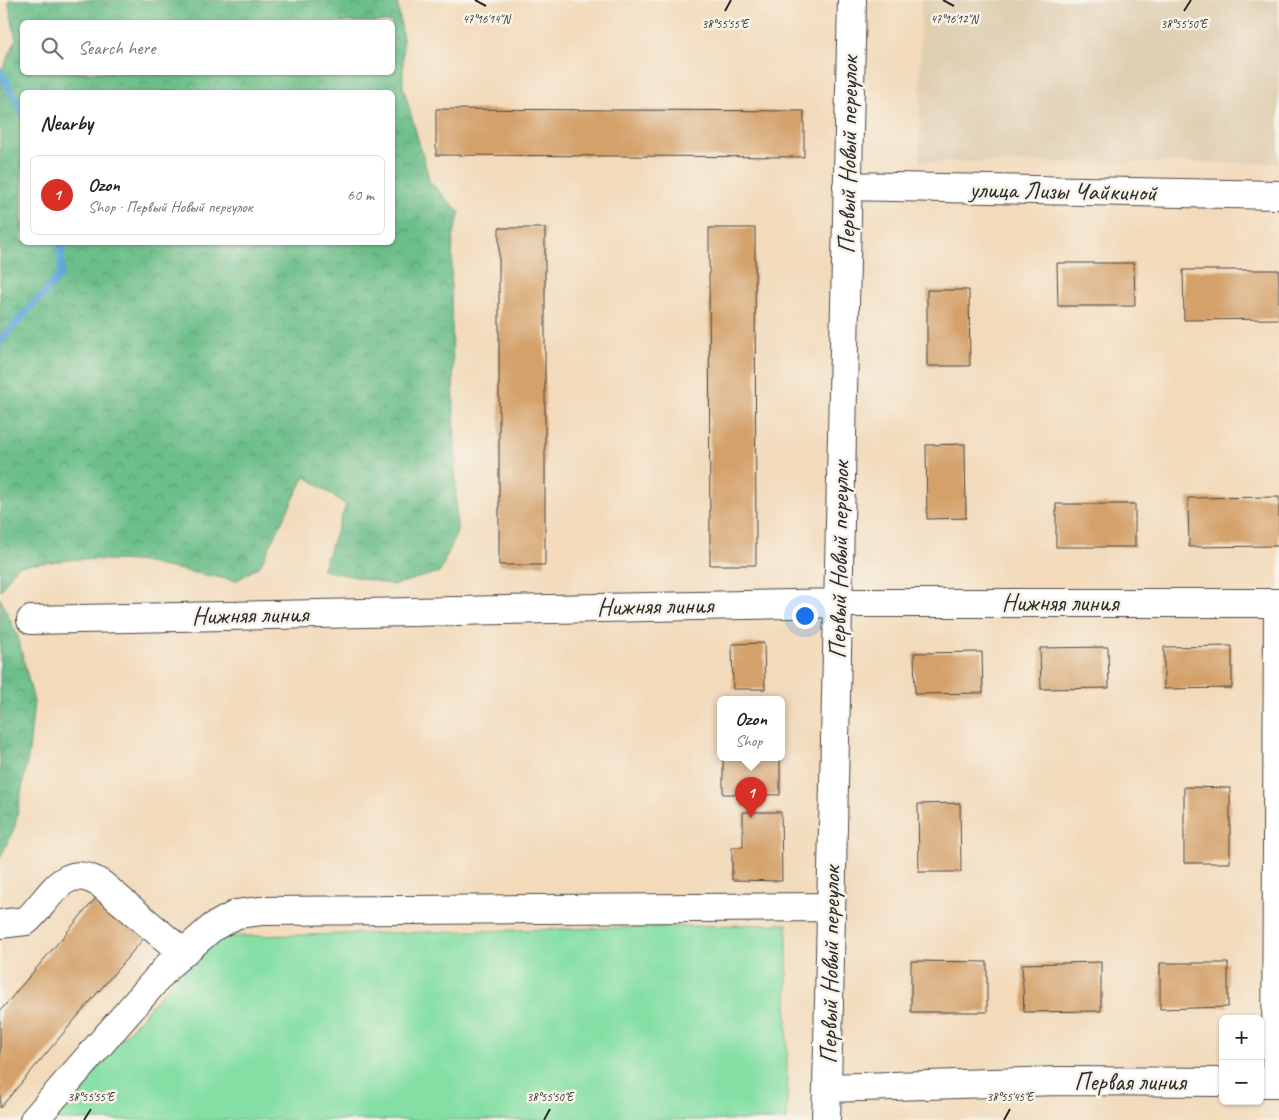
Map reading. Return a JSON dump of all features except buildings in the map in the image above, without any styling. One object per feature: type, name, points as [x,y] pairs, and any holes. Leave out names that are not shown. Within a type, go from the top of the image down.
[{"type":"street","name":"Первый Новый переулок","points":[[826,1120],[852,0]]},
{"type":"street","name":"улица Лизы Чайкиной","points":[[847,186],[1279,195]]},
{"type":"street","name":"Нижняя линия","points":[[31,620],[838,603],[1279,604]]},
{"type":"street","points":[[1272,1083],[1279,604]]},
{"type":"street","points":[[0,924],[26,921],[58,885],[67,879],[77,876],[86,877],[100,884],[182,952]]},
{"type":"street","points":[[34,1120],[168,964],[213,926],[237,914],[261,911],[831,907]]},
{"type":"street","name":"Первая линия","points":[[827,1088],[1059,1082],[1219,1082]]},
{"type":"shaded area","points":[[921,0],[1279,0],[1279,163],[920,162]]},
{"type":"green space","points":[[8,0],[397,0],[403,39],[403,86],[428,180],[460,212],[453,237],[451,286],[457,532],[440,572],[393,585],[322,570],[346,505],[305,476],[260,566],[236,581],[136,561],[79,559],[17,566],[0,591],[0,74],[16,40]]},
{"type":"green space","points":[[0,598],[18,637],[34,702],[29,752],[15,826],[0,859]]},
{"type":"green space","points":[[787,924],[787,1120],[50,1120],[212,937]]},
{"type":"waterway","points":[[0,71],[20,107]]},
{"type":"waterway","points":[[0,341],[61,274],[61,245]]},
{"type":"place","name":"Ozon","points":[[751,818]]}]
